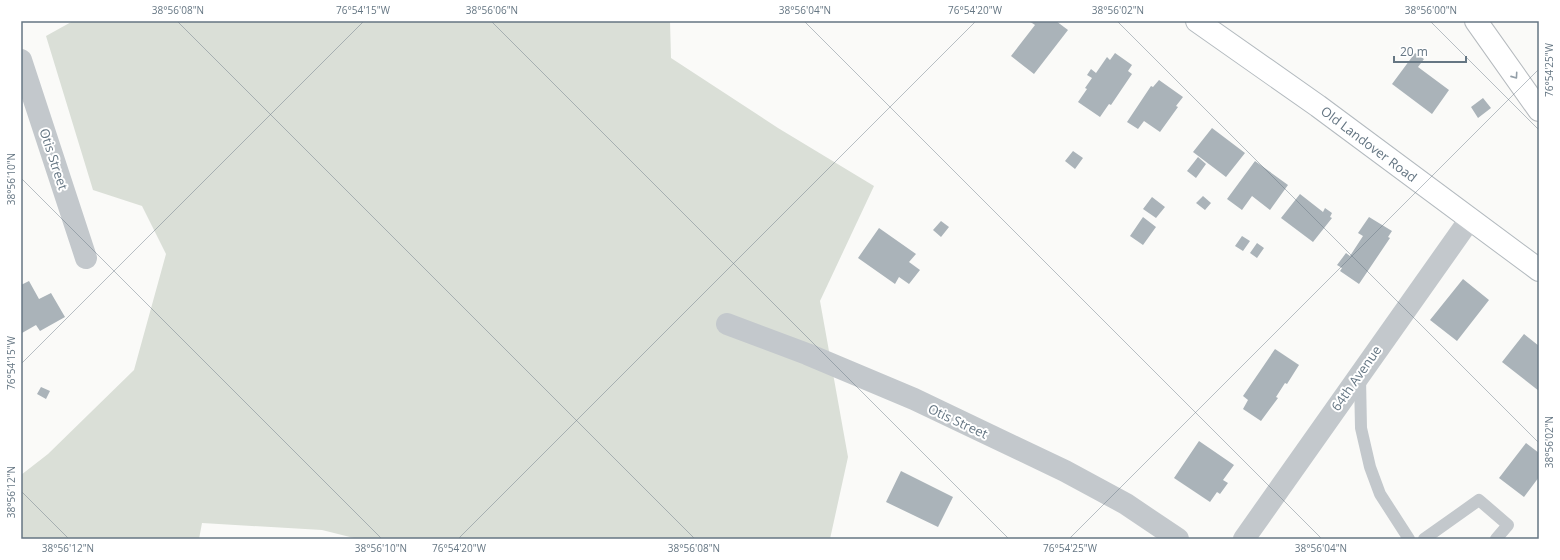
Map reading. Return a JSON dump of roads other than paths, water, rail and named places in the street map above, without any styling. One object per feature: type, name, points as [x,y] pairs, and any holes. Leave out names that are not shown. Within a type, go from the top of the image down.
[{"type":"street","name":"Old Landover Road","points":[[1197,21],[1318,106],[1539,270]]},
{"type":"street","points":[[1476,21],[1539,110]]},
{"type":"street","name":"Otis Street","points":[[21,63],[86,258]]},
{"type":"street","name":"64th Avenue","points":[[1244,539],[1470,219]]},
{"type":"street","name":"Otis Street","points":[[727,324],[807,354],[914,399],[1058,468],[1126,504],[1178,539]]},
{"type":"lane","points":[[1360,373],[1361,428],[1370,467],[1380,494],[1409,539]]},
{"type":"lane","points":[[1424,539],[1479,500],[1508,525],[1496,539]]}]
